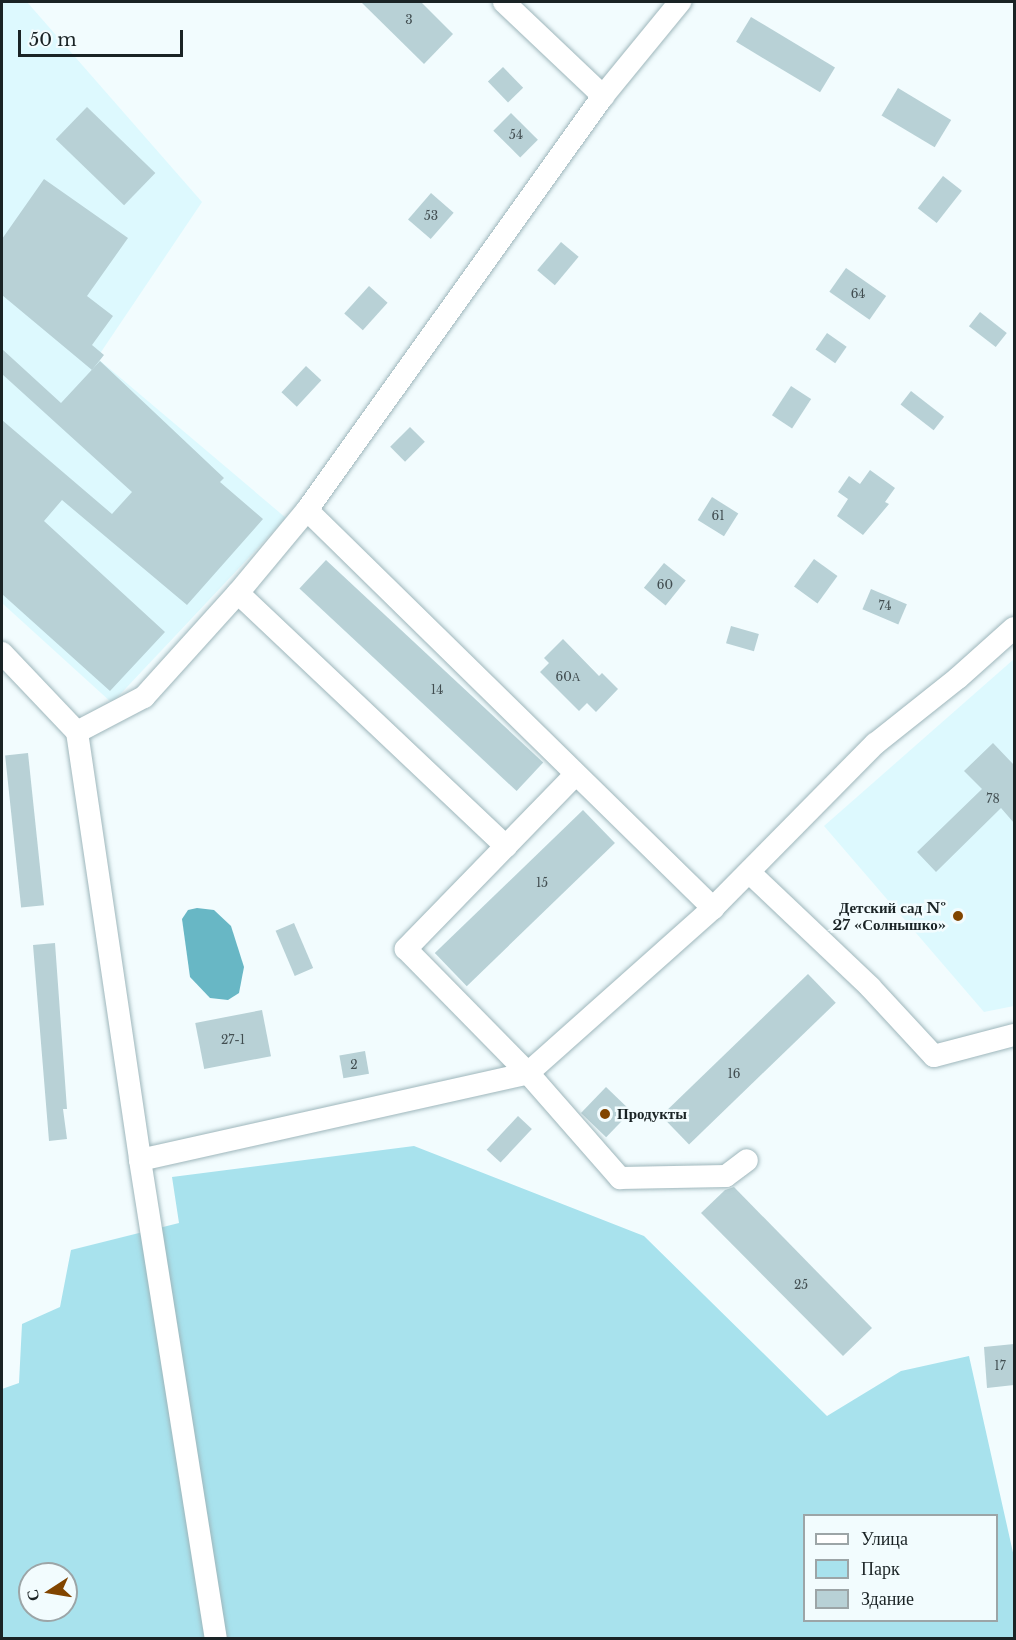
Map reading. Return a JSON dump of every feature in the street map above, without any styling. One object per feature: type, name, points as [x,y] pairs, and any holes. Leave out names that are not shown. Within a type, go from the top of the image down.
[{"type":"street","points":[[504,2],[603,96]]},
{"type":"street","points":[[77,732],[144,697],[238,593],[307,510],[603,96],[680,2]]},
{"type":"street","points":[[307,510],[713,908]]},
{"type":"street","points":[[238,593],[506,846]]},
{"type":"street","points":[[140,1160],[528,1073],[713,908],[875,744],[949,685],[1014,628]]},
{"type":"street","points":[[2,653],[77,732],[140,1160],[216,1638]]},
{"type":"street","points":[[575,775],[406,949],[528,1073],[620,1178],[726,1176],[747,1160]]},
{"type":"street","points":[[749,872],[870,987],[934,1056],[1014,1035]]},
{"type":"shaded area","points":[[2,2],[27,2],[202,202],[97,358],[286,518],[112,703],[2,603]]},
{"type":"shaded area","name":"Детский сад № 27 «Солнышко»","points":[[1014,659],[1014,1006],[984,1012],[824,826]]},
{"type":"shaded area","points":[[197,908],[214,910],[231,926],[244,967],[239,993],[228,1000],[210,998],[190,977],[182,919],[188,910]]},
{"type":"green space","points":[[414,1146],[644,1236],[827,1416],[901,1371],[969,1356],[1014,1557],[1014,1638],[2,1638],[2,1389],[19,1383],[22,1324],[60,1307],[71,1250],[179,1223],[172,1177]]},
{"type":"building","points":[[361,2],[421,2],[453,34],[424,64]]},
{"type":"building","points":[[751,17],[835,67],[820,92],[736,42]]},
{"type":"building","points":[[503,67],[523,88],[508,102],[488,82]]},
{"type":"building","points":[[898,88],[951,120],[935,147],[882,115]]},
{"type":"building","points":[[87,107],[155,173],[124,205],[56,139]]},
{"type":"building","points":[[511,113],[538,140],[520,158],[493,131]]},
{"type":"building","points":[[943,176],[962,191],[937,223],[918,208]]},
{"type":"building","points":[[44,179],[128,238],[87,296],[113,316],[92,345],[104,355],[92,370],[2,295],[2,239]]},
{"type":"building","points":[[431,193],[454,213],[431,239],[408,219]]},
{"type":"building","points":[[561,242],[579,257],[555,285],[537,270]]},
{"type":"building","points":[[846,268],[886,296],[870,320],[829,292]]},
{"type":"building","points":[[369,286],[388,303],[363,330],[344,313]]},
{"type":"building","points":[[980,312],[1007,333],[996,347],[969,326]]},
{"type":"building","points":[[827,333],[847,347],[835,363],[816,349]]},
{"type":"building","points":[[2,349],[61,403],[100,361],[224,478],[220,482],[263,519],[187,605],[62,500],[44,521],[165,632],[110,691],[2,594],[2,420],[112,514],[132,492],[2,374]]},
{"type":"building","points":[[306,366],[321,380],[297,407],[281,392]]},
{"type":"building","points":[[791,386],[811,399],[792,428],[772,415]]},
{"type":"building","points":[[911,391],[944,417],[934,430],[901,404]]},
{"type":"building","points":[[410,427],[425,442],[405,462],[390,447]]},
{"type":"building","points":[[870,470],[895,488],[885,502],[889,504],[863,535],[837,516],[848,499],[838,492],[849,476],[860,484]]},
{"type":"building","points":[[712,497],[738,513],[724,536],[698,520]]},
{"type":"building","points":[[814,559],[837,576],[817,604],[794,587]]},
{"type":"building","points":[[326,560],[543,763],[517,791],[299,589]]},
{"type":"building","points":[[664,563],[686,581],[666,605],[644,588]]},
{"type":"building","points":[[871,589],[907,604],[898,624],[862,609]]},
{"type":"building","points":[[731,626],[759,634],[754,651],[726,643]]},
{"type":"building","points":[[563,639],[599,676],[602,673],[618,689],[596,712],[587,703],[579,711],[540,672],[549,663],[544,658]]},
{"type":"building","points":[[993,743],[1014,765],[1014,823],[1001,808],[936,872],[917,852],[982,789],[964,771]]},
{"type":"building","points":[[28,753],[44,905],[21,908],[5,755]]},
{"type":"building","points":[[583,810],[615,843],[467,986],[435,953]]},
{"type":"building","points":[[294,923],[313,968],[295,976],[276,931]]},
{"type":"building","points":[[55,943],[67,1109],[63,1109],[67,1139],[49,1141],[33,945]]},
{"type":"building","points":[[808,974],[836,1003],[689,1144],[661,1116]]},
{"type":"building","points":[[262,1010],[271,1056],[204,1069],[195,1023]]},
{"type":"building","points":[[365,1051],[369,1074],[343,1078],[339,1056]]},
{"type":"building","name":"Продукты","points":[[606,1087],[631,1111],[606,1137],[581,1113]]},
{"type":"building","points":[[518,1116],[532,1129],[501,1163],[487,1150]]},
{"type":"building","points":[[734,1187],[872,1328],[843,1356],[701,1213],[725,1190]]},
{"type":"building","points":[[1014,1344],[1014,1385],[987,1388],[984,1347]]},
{"type":"place","name":"Детский сад № 27 «Солнышко»","points":[[958,916]]},
{"type":"place","name":"Продукты","points":[[605,1114]]}]
